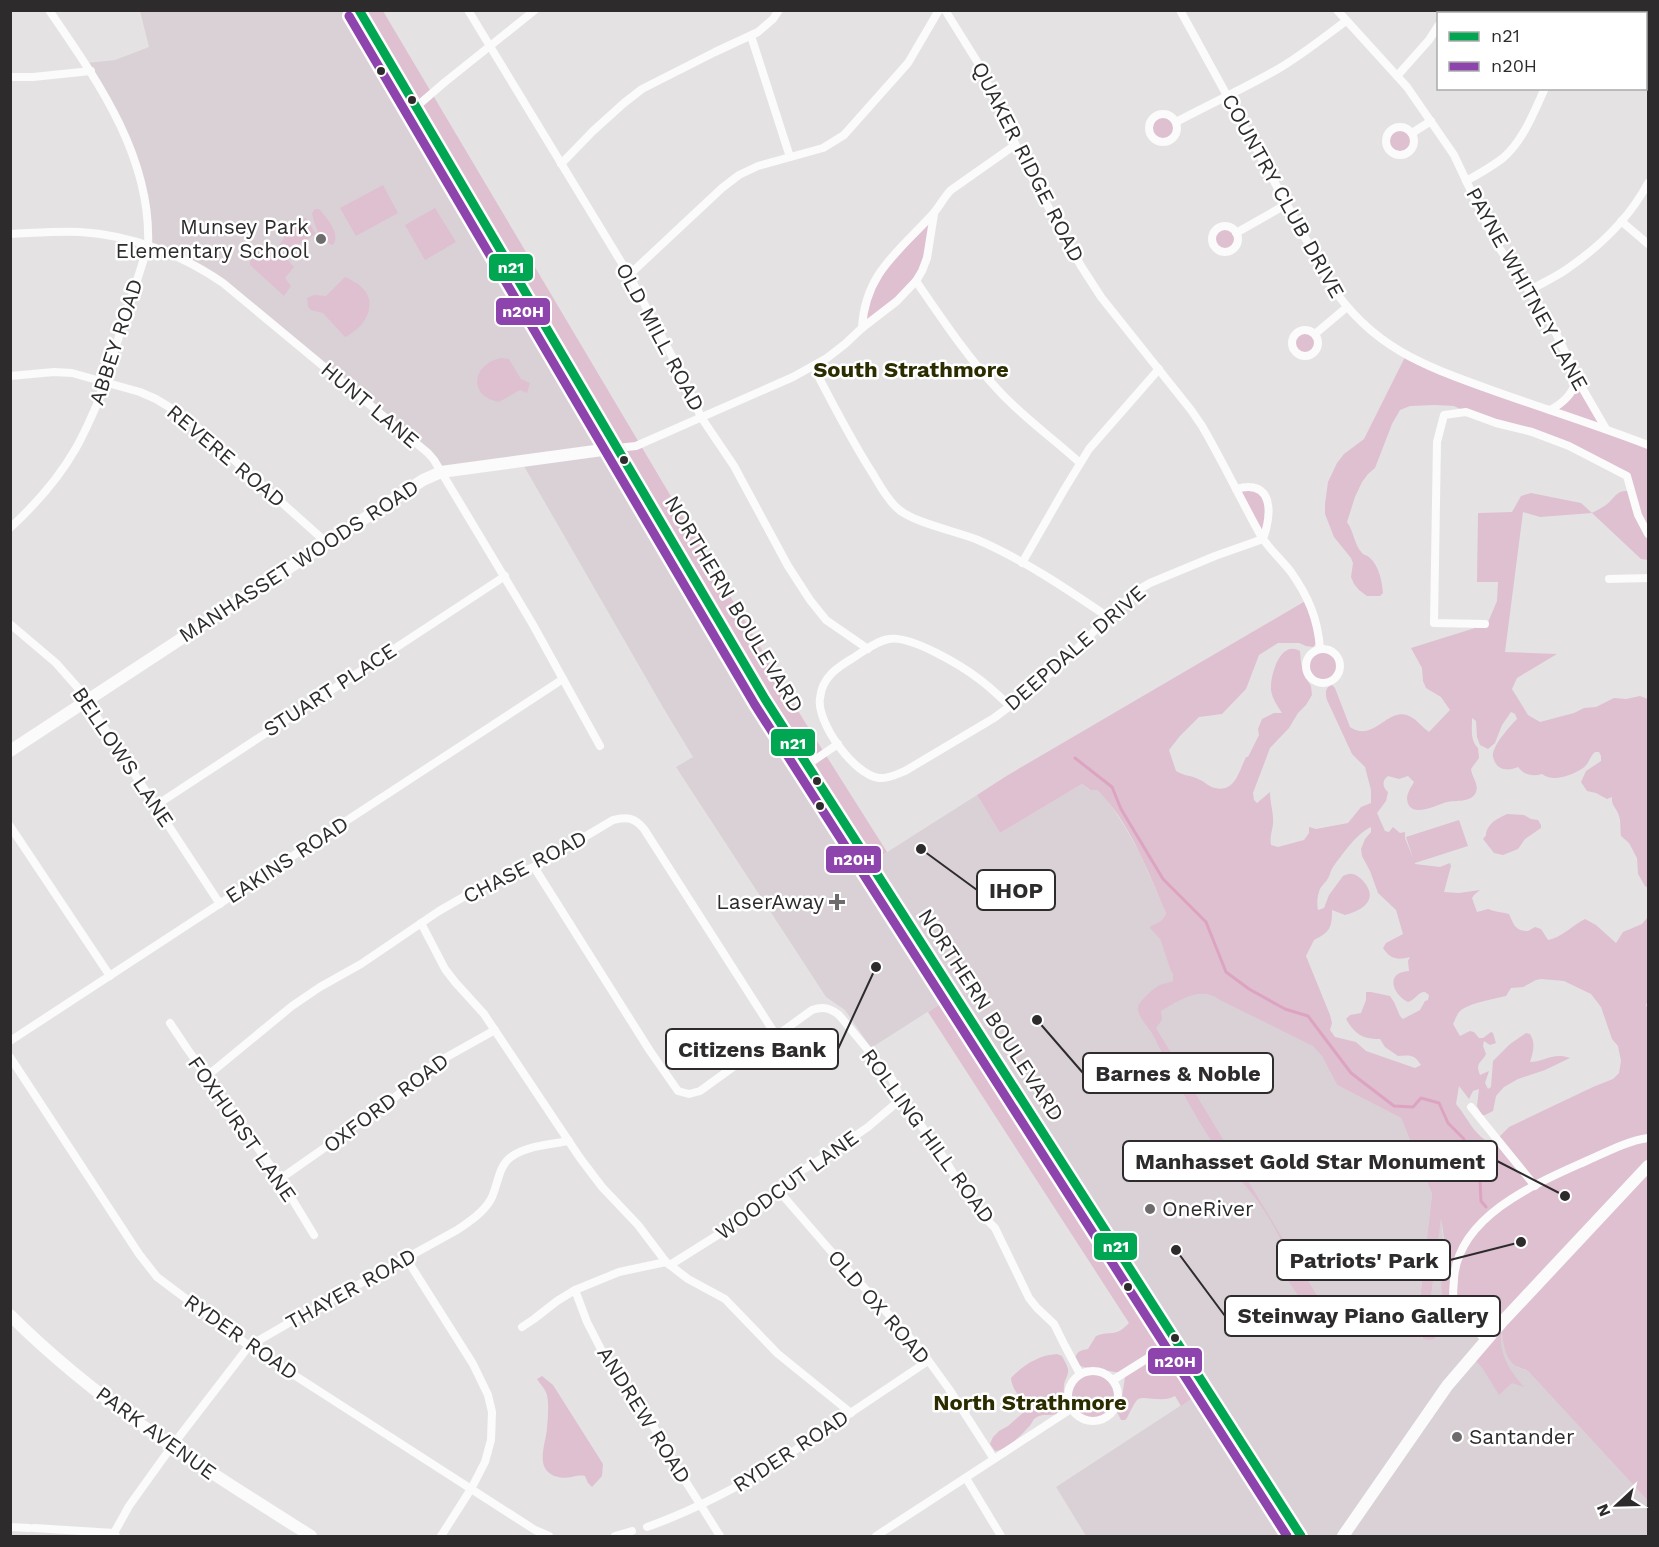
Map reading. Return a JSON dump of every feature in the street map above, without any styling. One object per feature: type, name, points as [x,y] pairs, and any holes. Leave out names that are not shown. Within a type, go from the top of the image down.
[{"type":"main road","name":"NORTHERN BOULEVARD","points":[[359,10],[735,650],[1206,1389],[1227,1429],[1238,1438],[1301,1536]]},
{"type":"street","name":"ABBEY ROAD","points":[[10,528],[53,481],[75,449],[105,381],[148,246],[149,232],[145,201],[136,165],[120,124],[91,71],[49,10]]},
{"type":"street","name":"OLD MILL ROAD","points":[[468,10],[629,275],[682,375],[701,417],[734,466],[788,566],[816,610],[826,620],[868,649]]},
{"type":"street","points":[[416,107],[535,10]]},
{"type":"street","points":[[561,164],[601,124],[642,89],[752,36],[764,28],[779,10]]},
{"type":"street","points":[[629,275],[722,188],[739,176],[772,161],[823,148],[844,135],[908,63],[939,10]]},
{"type":"street","name":"QUAKER RIDGE ROAD","points":[[945,10],[978,63],[1015,145],[1081,266],[1101,297],[1202,426],[1263,539],[1291,573],[1312,609],[1319,632],[1320,649]]},
{"type":"street","name":"COUNTRY CLUB DRIVE","points":[[1180,10],[1327,277],[1347,307],[1374,334],[1406,356],[1438,371],[1648,445]]},
{"type":"street","name":"PAYNE WHITNEY LANE","points":[[1337,10],[1407,87],[1458,162],[1495,242],[1530,290],[1557,333],[1606,429]]},
{"type":"street","points":[[1176,122],[1226,95],[1245,88],[1281,67],[1346,21]]},
{"type":"street","points":[[1397,76],[1430,40],[1437,28]]},
{"type":"street","points":[[752,36],[790,157]]},
{"type":"street","points":[[10,77],[91,71]]},
{"type":"street","points":[[1466,181],[1490,167],[1512,148],[1522,134],[1544,90]]},
{"type":"street","points":[[1412,133],[1431,121]]},
{"type":"street","points":[[862,328],[863,312],[869,290],[891,256],[934,214],[951,190],[1015,145]]},
{"type":"street","points":[[1530,290],[1571,266],[1621,221],[1648,183]]},
{"type":"street","points":[[1236,233],[1287,204]]},
{"type":"street","points":[[617,448],[636,446],[779,384],[838,350],[897,301],[916,280],[927,258],[934,214]]},
{"type":"street","points":[[1621,221],[1648,244]]},
{"type":"street","name":"HUNT LANE","points":[[10,234],[59,231],[94,233],[122,238],[189,262],[223,284],[428,453],[505,576],[600,746]]},
{"type":"street","points":[[916,280],[962,346],[1000,393],[1080,463]]},
{"type":"street","points":[[1315,334],[1347,307]]},
{"type":"street","points":[[813,366],[857,450],[895,506],[904,514],[976,540],[1009,555],[1108,617]]},
{"type":"street","points":[[1022,563],[1080,463],[1102,433],[1159,369]]},
{"type":"street","name":"REVERE ROAD","points":[[10,376],[54,372],[72,373],[105,381],[156,399],[187,418],[327,543]]},
{"type":"street","points":[[1550,410],[1566,400],[1572,393],[1578,377]]},
{"type":"street","points":[[1485,624],[1434,623],[1437,442],[1444,415],[1466,412],[1496,423],[1532,432],[1569,446],[1627,476],[1638,515],[1648,534]]},
{"type":"street","name":"MANHASSET WOODS ROAD","points":[[10,751],[423,480],[441,472],[617,448]]},
{"type":"street","points":[[1236,489],[1245,486],[1254,487],[1266,497],[1269,516],[1263,539]]},
{"type":"street","name":"DEEPDALE DRIVE","points":[[1010,706],[979,678],[926,647],[905,639],[894,638],[883,640],[836,668],[826,679],[819,701],[820,712],[851,762],[864,773],[878,778],[890,777],[905,771],[994,718],[1010,706],[1063,663],[1128,598],[1150,583],[1263,539]]},
{"type":"street","name":"STUART PLACE","points":[[155,806],[505,576]]},
{"type":"street","points":[[1609,579],[1648,578]]},
{"type":"street","name":"BELLOWS LANE","points":[[10,624],[56,663],[78,688],[220,904]]},
{"type":"street","points":[[1320,649],[1326,649],[1335,654],[1340,664],[1334,679],[1324,683],[1312,679],[1305,666],[1308,657],[1320,649]]},
{"type":"street","name":"EAKINS ROAD","points":[[10,1041],[563,679]]},
{"type":"street","points":[[807,765],[838,744]]},
{"type":"street","name":"CHASE ROAD","points":[[207,1076],[292,1006],[361,964],[440,910],[479,888],[534,867],[613,820],[626,817],[635,820],[644,829],[777,1037]]},
{"type":"street","points":[[10,826],[110,976]]},
{"type":"street","name":"ROLLING HILL ROAD","points":[[534,867],[678,1092],[689,1094],[700,1091],[812,1010],[820,1008],[831,1010],[839,1015],[894,1082],[901,1098],[935,1145],[974,1207],[995,1228],[1029,1298],[1036,1308],[1054,1324],[1080,1374]]},
{"type":"street","points":[[421,923],[450,976],[480,1009],[602,1187],[638,1226],[668,1264],[695,1283],[725,1299],[778,1354],[850,1413]]},
{"type":"street","name":"FOXHURST LANE","points":[[170,1023],[280,1179],[314,1235]]},
{"type":"street","name":"OXFORD ROAD","points":[[280,1179],[390,1102],[421,1073],[495,1030]]},
{"type":"street","name":"RYDER ROAD","points":[[10,1057],[148,1267],[166,1284],[249,1346],[471,1489],[549,1536]]},
{"type":"street","name":"WOODCUT LANE","points":[[522,1327],[557,1300],[575,1290],[619,1272],[668,1264],[732,1226],[794,1175],[868,1127],[901,1098]]},
{"type":"street","points":[[1471,1107],[1535,1186]]},
{"type":"street","points":[[1486,1340],[1461,1314],[1454,1300],[1457,1261],[1469,1238],[1483,1221],[1504,1203],[1568,1169],[1629,1143],[1648,1138]]},
{"type":"street","name":"THAYER ROAD","points":[[115,1535],[129,1506],[249,1346],[460,1227],[481,1211],[493,1197],[503,1166],[510,1157],[532,1148],[569,1141]]},
{"type":"street","points":[[1343,1536],[1447,1386],[1486,1340],[1648,1166]]},
{"type":"street","name":"OLD OX ROAD","points":[[778,1190],[828,1249],[914,1342],[949,1389],[994,1459]]},
{"type":"street","points":[[406,1258],[473,1364],[488,1395],[493,1421],[485,1462],[441,1536]]},
{"type":"street","name":"ANDREW ROAD","points":[[575,1290],[587,1322],[605,1357],[652,1424],[720,1536]]},
{"type":"street","name":"PARK AVENUE","points":[[10,1315],[100,1394],[135,1421],[203,1468],[311,1536]]},
{"type":"street","points":[[1113,1380],[1175,1341]]},
{"type":"street","name":"RYDER ROAD","points":[[647,1527],[674,1518],[761,1473],[928,1361]]},
{"type":"street","points":[[1094,1370],[1102,1371],[1113,1380],[1119,1395],[1117,1404],[1108,1417],[1092,1421],[1083,1419],[1071,1408],[1068,1401],[1070,1385],[1080,1374],[1094,1370]]},
{"type":"street","points":[[876,1536],[1071,1408]]},
{"type":"street","points":[[966,1478],[1001,1536]]},
{"type":"street","points":[[10,1527],[115,1535]]},
{"type":"street","points":[[615,1536],[632,1531]]},
{"type":"shaded area","points":[[140,11],[359,11],[870,863],[977,795],[1000,833],[1082,784],[1089,790],[1097,790],[1107,799],[1125,827],[1140,854],[1166,913],[1156,933],[1173,975],[1173,981],[1168,984],[1200,985],[1316,1044],[1337,1085],[1401,1118],[1432,1194],[1417,1325],[1420,1336],[1422,1338],[1435,1327],[1430,1305],[1441,1216],[1444,1250],[1441,1298],[1450,1299],[1501,1323],[1517,1367],[1528,1371],[1648,1501],[1648,1536],[1086,1536],[1056,1487],[1206,1389],[954,995],[871,1048],[845,1010],[826,997],[676,767],[693,757],[521,461],[441,472],[435,462],[223,283],[148,246],[138,171],[86,63],[115,60],[149,47]]},
{"type":"shaded area","points":[[359,11],[383,11],[803,719],[887,852],[870,863]]},
{"type":"shaded area","points":[[1163,114],[1173,118],[1177,128],[1173,138],[1163,142],[1153,138],[1149,128],[1153,118]]},
{"type":"shaded area","points":[[1400,127],[1410,131],[1414,141],[1410,151],[1400,155],[1390,151],[1386,141],[1390,131]]},
{"type":"shaded area","points":[[383,185],[398,213],[356,236],[340,208]]},
{"type":"shaded area","points":[[435,208],[456,242],[425,260],[405,225]]},
{"type":"shaded area","points":[[315,209],[319,209],[332,226],[335,236],[333,245],[318,232],[312,213]]},
{"type":"shaded area","points":[[934,214],[916,280],[862,328],[869,290]]},
{"type":"shaded area","points":[[306,218],[316,234],[295,247],[286,258],[294,267],[285,278],[291,286],[284,296],[250,265],[250,261],[259,249],[265,248],[272,253],[284,239],[283,228]]},
{"type":"shaded area","points":[[1225,226],[1234,230],[1238,239],[1234,248],[1225,252],[1216,248],[1212,239],[1216,230]]},
{"type":"shaded area","points":[[345,277],[365,291],[370,306],[359,327],[345,337],[323,313],[308,307],[307,298],[314,295],[326,296]]},
{"type":"shaded area","points":[[1305,330],[1314,334],[1318,343],[1314,352],[1305,356],[1296,352],[1292,343],[1296,334]]},
{"type":"shaded area","points":[[1406,355],[1550,410],[1561,404],[1578,377],[1606,429],[1648,445],[1648,560],[1641,559],[1592,513],[1606,505],[1618,493],[1628,491],[1627,476],[1569,446],[1454,406],[1410,406],[1400,410],[1392,424],[1375,468],[1362,482],[1355,497],[1347,522],[1359,549],[1373,561],[1381,579],[1383,593],[1380,596],[1367,596],[1354,584],[1351,577],[1353,563],[1351,558],[1334,537],[1325,514],[1328,482],[1337,463],[1344,454],[1364,439]]},
{"type":"shaded area","points":[[501,358],[509,359],[521,379],[530,383],[527,393],[520,390],[499,402],[482,394],[477,380],[484,367],[491,361]]},
{"type":"shaded area","points":[[1245,486],[1266,497],[1263,539],[1236,489]]},
{"type":"shaded area","points":[[1531,493],[1581,503],[1592,513],[1540,517],[1523,512],[1505,652],[1557,654],[1517,678],[1512,689],[1528,715],[1540,722],[1584,708],[1596,707],[1614,698],[1626,699],[1640,696],[1648,699],[1648,888],[1638,874],[1637,858],[1629,843],[1621,836],[1620,818],[1612,803],[1612,797],[1607,799],[1587,791],[1581,782],[1586,771],[1601,761],[1599,752],[1593,754],[1583,768],[1557,778],[1542,774],[1529,775],[1518,767],[1501,768],[1496,764],[1493,753],[1500,738],[1517,719],[1511,712],[1502,725],[1495,743],[1488,749],[1480,745],[1476,721],[1472,718],[1473,738],[1478,748],[1479,758],[1471,769],[1477,789],[1474,796],[1424,810],[1413,809],[1407,799],[1414,782],[1408,776],[1399,779],[1388,776],[1384,784],[1388,792],[1386,801],[1377,813],[1385,831],[1389,832],[1393,827],[1400,833],[1405,832],[1405,838],[1413,858],[1406,837],[1459,820],[1468,846],[1415,864],[1440,867],[1450,863],[1444,892],[1459,893],[1480,890],[1472,898],[1477,912],[1488,909],[1509,914],[1520,930],[1528,931],[1535,927],[1541,929],[1548,940],[1558,937],[1585,919],[1596,925],[1616,943],[1623,932],[1642,924],[1648,917],[1648,1000],[1646,1005],[1648,1010],[1648,1501],[1528,1371],[1510,1361],[1504,1346],[1502,1330],[1501,1346],[1506,1361],[1524,1387],[1512,1383],[1499,1395],[1472,1356],[1485,1341],[1450,1299],[1450,1309],[1465,1330],[1455,1324],[1444,1307],[1441,1286],[1444,1245],[1441,1219],[1430,1305],[1437,1334],[1434,1339],[1430,1340],[1420,1335],[1417,1325],[1432,1194],[1401,1118],[1337,1085],[1322,1056],[1313,1046],[1212,996],[1197,994],[1182,999],[1161,1011],[1162,1020],[1156,1028],[1316,1294],[1315,1301],[1302,1302],[1277,1263],[1278,1256],[1286,1255],[1286,1249],[1275,1229],[1257,1201],[1213,1144],[1139,1014],[1138,1007],[1141,1001],[1158,986],[1173,981],[1173,975],[1160,939],[1150,928],[1162,920],[1166,913],[1128,831],[1097,790],[1090,790],[1082,784],[1000,833],[977,795],[1307,600],[1317,642],[1313,647],[1299,643],[1278,643],[1259,655],[1246,689],[1222,714],[1199,717],[1169,750],[1176,771],[1179,773],[1215,788],[1222,789],[1232,784],[1259,735],[1258,729],[1262,719],[1274,713],[1282,713],[1271,690],[1274,668],[1287,650],[1300,651],[1301,663],[1305,677],[1311,686],[1312,695],[1289,728],[1270,748],[1253,793],[1254,800],[1257,803],[1270,792],[1273,822],[1271,845],[1278,847],[1304,840],[1309,833],[1309,827],[1316,829],[1348,823],[1361,807],[1371,803],[1371,790],[1365,767],[1352,754],[1327,700],[1328,687],[1332,685],[1335,688],[1350,727],[1359,731],[1367,731],[1395,715],[1403,714],[1413,718],[1429,732],[1450,710],[1441,697],[1426,688],[1422,668],[1411,648],[1475,628],[1486,627],[1497,601],[1498,582],[1477,582],[1478,513],[1512,512],[1521,496]],"holes":[[[1371,827],[1371,832],[1361,849],[1362,856],[1378,893],[1396,910],[1403,934],[1386,943],[1383,948],[1395,958],[1410,957],[1409,971],[1401,972],[1394,979],[1395,989],[1408,1002],[1422,992],[1429,995],[1420,1010],[1403,1019],[1390,996],[1366,992],[1366,1000],[1361,1013],[1350,1015],[1346,1019],[1360,1035],[1380,1039],[1385,1047],[1398,1056],[1414,1057],[1421,1065],[1415,1068],[1366,1051],[1356,1042],[1335,1037],[1330,1030],[1332,1023],[1330,1015],[1306,956],[1314,940],[1329,929],[1332,910],[1345,915],[1362,908],[1369,899],[1370,894],[1363,881],[1349,874],[1343,876],[1329,895],[1324,908],[1318,910],[1321,887],[1332,869],[1355,840]],[[1541,979],[1564,981],[1591,994],[1601,1007],[1612,1039],[1618,1046],[1621,1061],[1619,1073],[1613,1079],[1509,1127],[1494,1142],[1490,1143],[1475,1130],[1456,1104],[1459,1086],[1469,1099],[1473,1091],[1479,1089],[1477,1106],[1482,1115],[1485,1115],[1493,1111],[1496,1096],[1504,1087],[1570,1058],[1558,1056],[1530,1062],[1533,1041],[1530,1034],[1526,1033],[1510,1044],[1493,1061],[1491,1087],[1488,1089],[1485,1083],[1489,1071],[1480,1075],[1478,1068],[1486,1054],[1484,1041],[1490,1045],[1496,1043],[1493,1033],[1483,1038],[1479,1038],[1470,1031],[1460,1036],[1453,1024],[1459,1012],[1464,1008],[1506,996],[1511,988],[1523,987]]]},
{"type":"shaded area","points":[[1323,649],[1335,654],[1340,666],[1335,678],[1323,683],[1311,678],[1306,666],[1311,654]]},
{"type":"shaded area","points":[[1507,814],[1524,815],[1538,820],[1541,828],[1525,839],[1518,849],[1503,855],[1494,853],[1483,839],[1491,824]]},
{"type":"shaded area","points":[[954,995],[1206,1389],[1181,1406],[1175,1396],[1164,1399],[1140,1398],[1127,1418],[1121,1420],[1117,1412],[1125,1377],[1122,1373],[1083,1367],[1075,1358],[1078,1352],[1088,1349],[1096,1336],[1117,1332],[1129,1323],[928,1012]]},
{"type":"shaded area","points":[[1057,1354],[1062,1356],[1068,1369],[1062,1409],[1057,1414],[1034,1419],[1014,1441],[995,1451],[990,1444],[993,1437],[1024,1412],[1011,1378],[1032,1362],[1044,1356]]},
{"type":"shaded area","points":[[1088,1371],[1098,1371],[1111,1378],[1118,1391],[1118,1401],[1111,1414],[1098,1421],[1088,1421],[1079,1417],[1072,1410],[1068,1401],[1068,1391],[1072,1382],[1079,1375]]},
{"type":"shaded area","points":[[542,1376],[553,1385],[603,1464],[602,1476],[592,1487],[585,1476],[562,1478],[550,1474],[543,1463],[548,1399],[537,1379]]},
{"type":"waterway","points":[[1075,758],[1112,787],[1121,809],[1163,879],[1206,922],[1226,972],[1249,989],[1285,1009],[1308,1016],[1351,1073],[1394,1106],[1413,1107],[1421,1098],[1439,1103],[1448,1123],[1464,1139],[1458,1156],[1480,1181],[1481,1201],[1486,1207]]},
{"type":"transit line","name":"n21","points":[[359,10],[765,699],[1301,1536]]},
{"type":"transit line","name":"n20H","points":[[349,16],[755,705],[1287,1536]]},
{"type":"place","name":"Munsey Park Elementary School","points":[[321,239]]},
{"type":"place","name":"IHOP","points":[[921,849]]},
{"type":"place","name":"LaserAway","points":[[837,902]]},
{"type":"place","name":"Citizens Bank","points":[[876,967]]},
{"type":"place","name":"Barnes & Noble","points":[[1037,1020]]},
{"type":"place","name":"Manhasset Gold Star Monument","points":[[1565,1196]]},
{"type":"place","name":"OneRiver","points":[[1150,1209]]},
{"type":"place","name":"Patriots' Park","points":[[1521,1242]]},
{"type":"place","name":"Steinway Piano Gallery","points":[[1176,1250]]},
{"type":"place","name":"Santander","points":[[1457,1437]]},
{"type":"district","name":"South Strathmore","points":[[911,369]]},
{"type":"district","name":"North Strathmore","points":[[1030,1402]]}]
